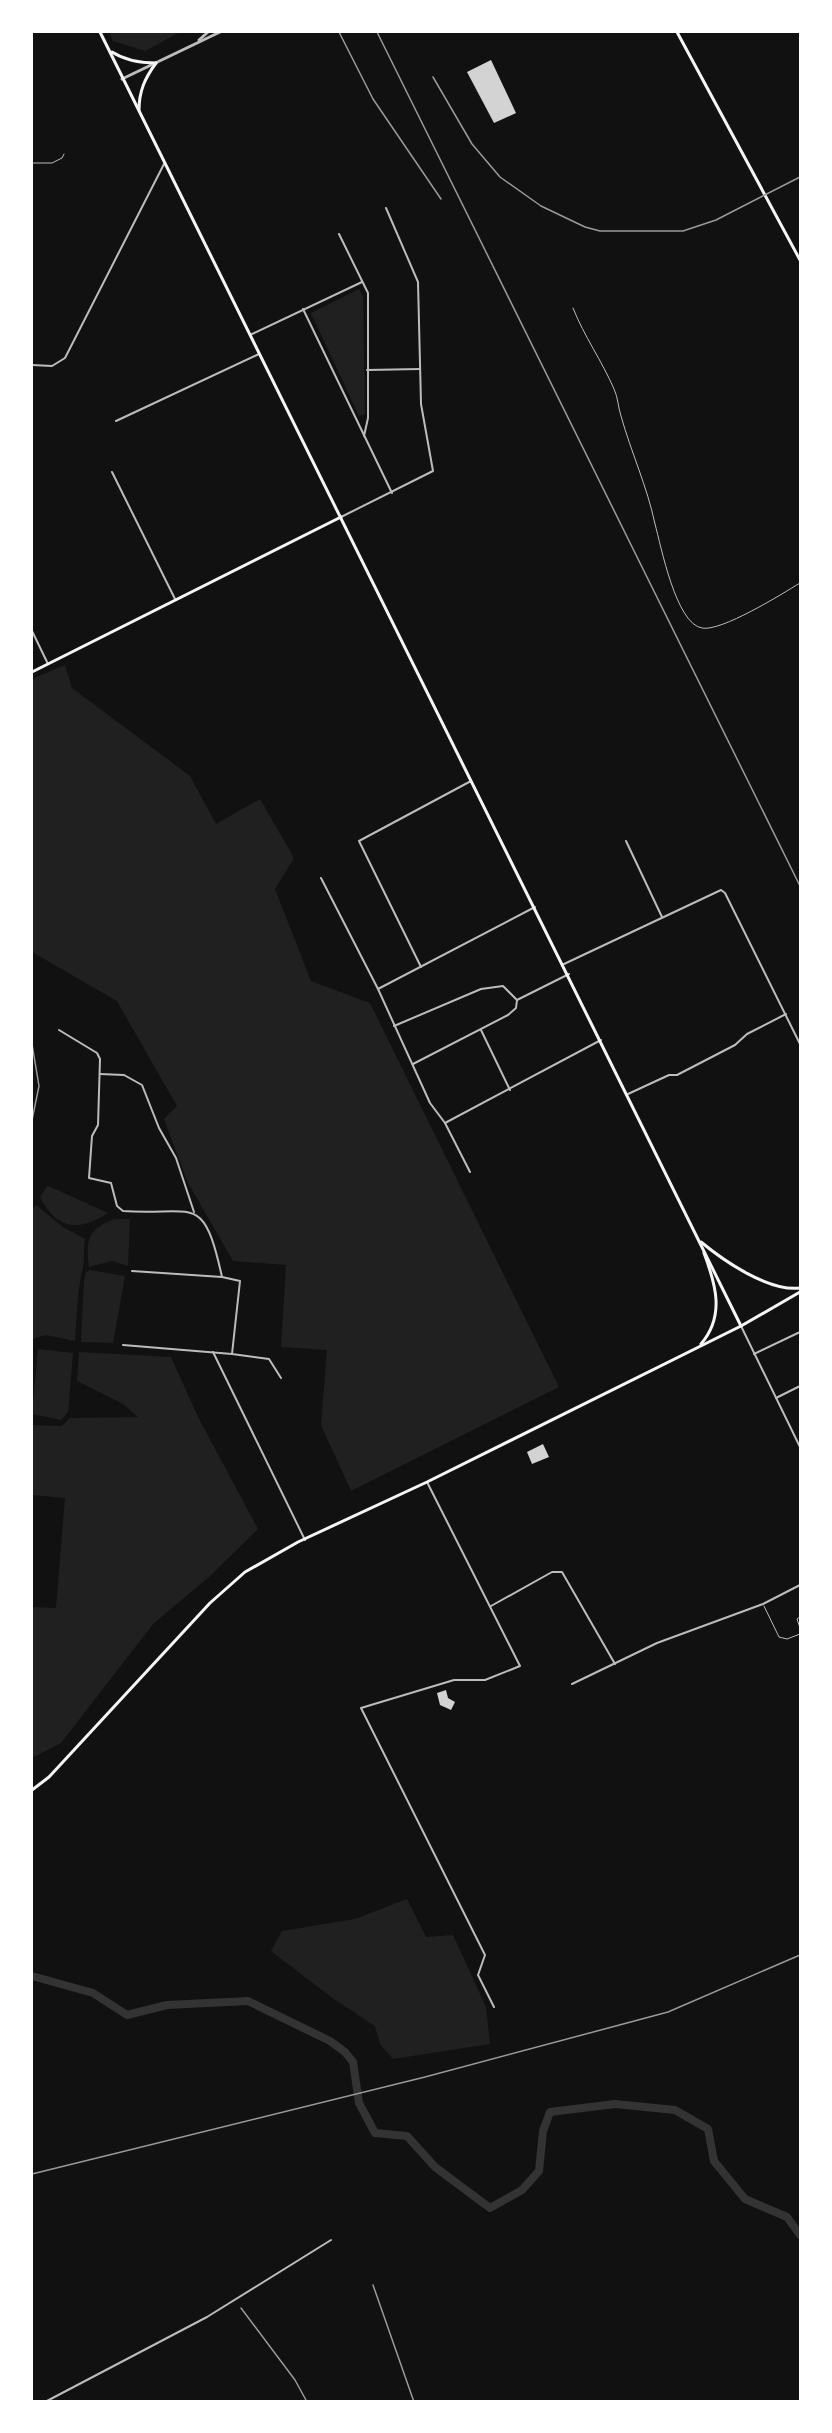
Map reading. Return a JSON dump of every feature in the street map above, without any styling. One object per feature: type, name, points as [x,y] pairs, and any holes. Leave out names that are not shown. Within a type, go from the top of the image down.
[{"type":"main road","points":[[100,32],[536,907],[741,1326]]},
{"type":"main road","points":[[677,32],[801,260]]},
{"type":"main road","points":[[110,50],[121,58],[140,63],[156,63]]},
{"type":"main road","points":[[140,112],[139,97],[145,77],[156,63]]},
{"type":"main road","points":[[32,672],[341,517]]},
{"type":"main road","points":[[699,1239],[718,1257],[741,1270],[776,1285],[801,1290]]},
{"type":"main road","points":[[699,1239],[717,1293],[714,1326],[700,1346]]},
{"type":"main road","points":[[32,1790],[46,1780],[210,1603],[245,1572],[304,1540],[427,1482],[741,1326],[801,1290]]},
{"type":"street","points":[[195,43],[208,32]]},
{"type":"street","points":[[122,79],[220,32]]},
{"type":"street","points":[[32,365],[52,366],[65,358],[164,164]]},
{"type":"street","points":[[341,517],[433,471],[421,404],[418,282],[386,208]]},
{"type":"street","points":[[339,234],[368,293],[368,418],[364,436]]},
{"type":"street","points":[[249,335],[362,282]]},
{"type":"street","points":[[303,309],[392,493]]},
{"type":"street","points":[[116,421],[259,354]]},
{"type":"street","points":[[367,370],[420,369]]},
{"type":"street","points":[[112,472],[176,599]]},
{"type":"street","points":[[32,631],[48,664]]},
{"type":"street","points":[[421,967],[359,841],[472,781]]},
{"type":"street","points":[[626,841],[662,917]]},
{"type":"street","points":[[321,878],[378,989],[430,1103],[445,1124],[470,1172]]},
{"type":"street","points":[[564,964],[716,891],[723,891],[801,1044]]},
{"type":"street","points":[[378,989],[536,907]]},
{"type":"street","points":[[517,1000],[569,974]]},
{"type":"street","points":[[394,1026],[481,989],[503,986],[517,1000]]},
{"type":"street","points":[[412,1065],[508,1015],[516,1008],[517,1000]]},
{"type":"street","points":[[628,1094],[669,1075],[677,1075],[735,1046],[747,1034],[786,1014]]},
{"type":"street","points":[[481,1029],[510,1090]]},
{"type":"street","points":[[59,1030],[97,1053],[100,1074],[98,1125],[92,1136],[89,1178],[111,1184],[117,1206],[123,1211],[194,1212]]},
{"type":"street","points":[[445,1124],[601,1040]]},
{"type":"street","points":[[100,1074],[124,1076],[142,1085],[159,1128],[176,1158],[194,1212],[203,1219],[211,1236],[222,1277]]},
{"type":"street","points":[[132,1271],[222,1277],[240,1281],[232,1354]]},
{"type":"street","points":[[741,1326],[801,1447]]},
{"type":"street","points":[[754,1354],[801,1332]]},
{"type":"street","points":[[123,1345],[269,1359],[281,1378]]},
{"type":"street","points":[[213,1352],[304,1540]]},
{"type":"street","points":[[776,1398],[801,1386]]},
{"type":"street","points":[[427,1482],[520,1666],[485,1680],[454,1680],[361,1708],[485,1955],[478,1975],[494,2007]]},
{"type":"street","points":[[490,1606],[552,1572],[562,1572],[615,1664]]},
{"type":"street","points":[[572,1684],[657,1643],[763,1604],[801,1585]]},
{"type":"street","points":[[45,2402],[207,2317],[331,2240]]},
{"type":"lane","points":[[32,163],[52,163],[62,158],[64,153]]},
{"type":"lane","points":[[573,308],[615,392],[650,499],[668,575],[678,600],[693,623],[701,628],[719,625],[801,583]]},
{"type":"lane","points":[[763,1604],[779,1637],[787,1639],[801,1634]]},
{"type":"lane","points":[[801,1617],[797,1619],[801,1628]]},
{"type":"shaded area","points":[[109,32],[180,32],[145,51],[113,41]]},
{"type":"shaded area","points":[[359,289],[363,296],[365,414],[359,416],[311,313]]},
{"type":"shaded area","points":[[65,665],[72,688],[190,776],[216,824],[260,799],[294,858],[275,889],[311,981],[370,1003],[559,1387],[351,1491],[321,1425],[327,1350],[281,1347],[286,1265],[233,1261],[188,1183],[164,1119],[177,1106],[117,1001],[32,952],[32,679]]},
{"type":"shaded area","points":[[47,1186],[108,1213],[78,1225],[61,1222],[40,1197]]},
{"type":"shaded area","points":[[36,1205],[63,1227],[85,1239],[75,1341],[46,1335],[32,1339],[32,1211]]},
{"type":"shaded area","points":[[114,1219],[130,1219],[128,1266],[112,1261],[89,1267],[90,1237],[98,1227]]},
{"type":"shaded area","points":[[90,1270],[125,1276],[113,1343],[81,1342],[84,1281],[86,1272]]},
{"type":"shaded area","points":[[38,1349],[73,1353],[68,1412],[61,1420],[32,1414]]},
{"type":"shaded area","points":[[79,1352],[171,1357],[198,1417],[258,1529],[209,1577],[154,1623],[61,1743],[32,1758],[32,1607],[56,1608],[65,1498],[32,1495],[32,1425],[62,1426],[70,1418],[138,1417],[123,1404],[77,1381]]},
{"type":"shaded area","points":[[407,1899],[426,1937],[453,1935],[486,2007],[490,2044],[393,2059],[380,2044],[375,2026],[331,1997],[271,1951],[282,1931],[355,1919]]},
{"type":"building","points":[[491,60],[516,113],[494,123],[467,72]]},
{"type":"building","points":[[543,1444],[549,1457],[532,1464],[527,1452]]},
{"type":"building","points":[[446,1690],[448,1698],[455,1702],[451,1710],[440,1705],[437,1693]]},
{"type":"waterway","points":[[32,1976],[93,1993],[127,2015],[167,2005],[248,2001],[330,2041],[345,2052],[353,2062],[359,2103],[375,2133],[407,2136],[435,2167],[490,2208],[522,2190],[539,2171],[543,2131],[550,2112],[615,2104],[675,2110],[708,2129],[714,2161],[745,2199],[787,2217],[800,2235]]},
{"type":"railway","points":[[339,32],[373,99],[441,199]]},
{"type":"railway","points":[[377,32],[800,886]]},
{"type":"railway","points":[[433,77],[472,144],[500,177],[541,206],[585,227],[600,231],[683,231],[716,220],[800,177]]},
{"type":"railway","points":[[32,1044],[39,1086],[32,1120]]},
{"type":"railway","points":[[32,2174],[425,2077],[668,2012],[800,1955]]},
{"type":"railway","points":[[373,2285],[414,2402]]},
{"type":"railway","points":[[241,2308],[295,2380],[307,2402]]}]
